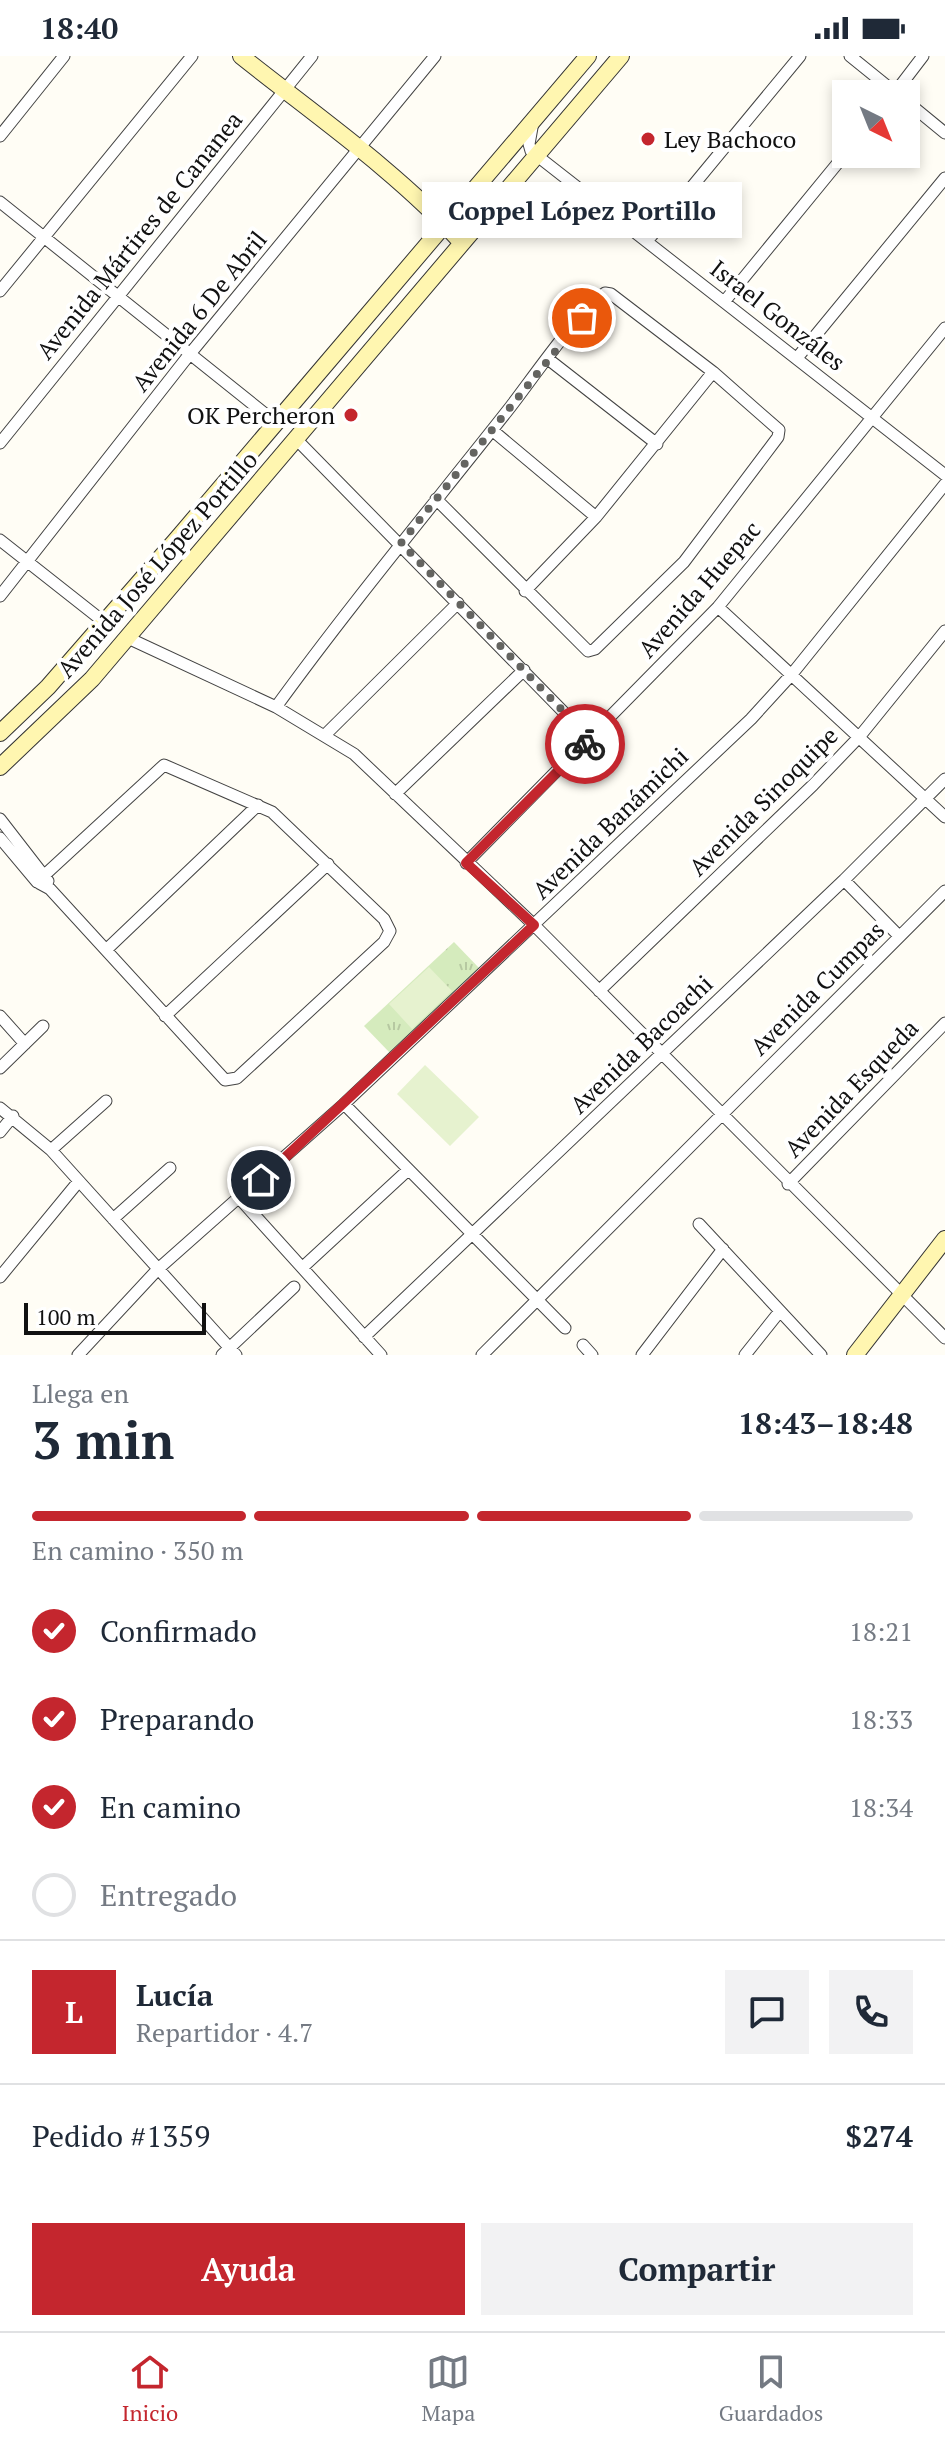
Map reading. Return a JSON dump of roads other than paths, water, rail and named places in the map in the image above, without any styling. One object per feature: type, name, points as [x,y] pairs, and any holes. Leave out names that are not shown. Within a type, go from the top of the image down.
[{"type":"main road","points":[[241,56],[359,151],[444,223],[462,243]]},
{"type":"main road","name":"Avenida José López Portillo","points":[[0,733],[48,687],[177,539],[274,421],[588,56]]},
{"type":"main road","name":"Avenida José López Portillo","points":[[0,767],[69,701],[128,638],[621,56]]},
{"type":"main road","points":[[128,638],[121,625],[122,615],[177,539]]},
{"type":"main road","points":[[69,701],[104,656],[108,637],[104,622]]},
{"type":"main road","points":[[855,1355],[945,1239]]},
{"type":"street","points":[[0,136],[64,56]]},
{"type":"street","points":[[0,291],[192,56]]},
{"type":"street","name":"Avenida Mártires de Cananea","points":[[0,443],[312,56]]},
{"type":"street","name":"Avenida 6 De Abril","points":[[0,596],[189,355],[435,56]]},
{"type":"street","points":[[648,240],[800,56]]},
{"type":"street","points":[[850,56],[879,80]]},
{"type":"street","points":[[906,80],[923,56]]},
{"type":"street","points":[[920,112],[945,133]]},
{"type":"street","points":[[533,121],[529,144],[536,155]]},
{"type":"street","name":"Israel Gonzáles","points":[[536,155],[945,475]]},
{"type":"street","points":[[724,302],[834,168]]},
{"type":"street","points":[[797,358],[945,178]]},
{"type":"street","points":[[0,202],[274,421]]},
{"type":"street","points":[[276,707],[401,543],[436,499],[492,430],[548,359],[605,293],[611,294],[713,372],[776,426],[780,434],[684,562],[595,649],[588,651],[436,499]]},
{"type":"street","name":"Avenida Huepac","points":[[466,863],[718,607],[945,328]]},
{"type":"street","points":[[548,359],[657,444]]},
{"type":"street","points":[[525,591],[596,517],[713,372]]},
{"type":"street","points":[[492,430],[596,517]]},
{"type":"street","points":[[297,440],[590,739]]},
{"type":"street","name":"Avenida Banámichi","points":[[78,1355],[158,1269],[344,1104],[751,719],[792,674],[945,484]]},
{"type":"street","points":[[0,540],[104,622]]},
{"type":"street","points":[[326,734],[458,603]]},
{"type":"street","points":[[718,607],[945,817]]},
{"type":"street","name":"Avenida Sinoquipe","points":[[599,991],[860,736],[945,631]]},
{"type":"street","points":[[128,638],[276,707],[326,734],[354,754],[534,925],[720,1116],[945,1338]]},
{"type":"street","points":[[395,794],[524,670]]},
{"type":"street","points":[[0,819],[42,878],[50,889],[211,1068],[231,1081],[384,942],[390,931],[388,924],[281,819],[258,805],[164,765],[42,878]]},
{"type":"street","name":"Avenida Bacoachi","points":[[364,1337],[661,1056],[927,800],[945,779]]},
{"type":"street","points":[[106,950],[258,805]]},
{"type":"street","points":[[0,838],[42,878]]},
{"type":"street","points":[[165,1016],[328,864]]},
{"type":"street","points":[[844,880],[899,936]]},
{"type":"street","name":"Avenida Cumpas","points":[[482,1355],[945,891]]},
{"type":"street","points":[[0,1016],[25,1044]]},
{"type":"street","name":"Avenida Esqueda","points":[[788,1184],[945,1023]]},
{"type":"street","points":[[0,1068],[43,1026]]},
{"type":"street","points":[[51,1150],[106,1101]]},
{"type":"street","points":[[344,1104],[565,1328]]},
{"type":"street","points":[[0,1108],[51,1150],[229,1352],[294,1287]]},
{"type":"street","points":[[0,1132],[13,1116]]},
{"type":"street","points":[[113,1219],[170,1168]]},
{"type":"street","points":[[303,1267],[408,1170]]},
{"type":"street","points":[[0,1277],[79,1181]]},
{"type":"street","points":[[240,1199],[381,1355]]},
{"type":"street","points":[[699,1224],[821,1355]]},
{"type":"street","points":[[642,1355],[723,1249]]},
{"type":"street","points":[[745,1355],[780,1311]]},
{"type":"street","points":[[583,1345],[592,1355]]},
{"type":"place","name":"Ley Bachoco","points":[[648,139]]},
{"type":"place","name":"Coppel López Portillo","points":[[582,318]]},
{"type":"place","name":"OK Percheron","points":[[351,415]]}]
